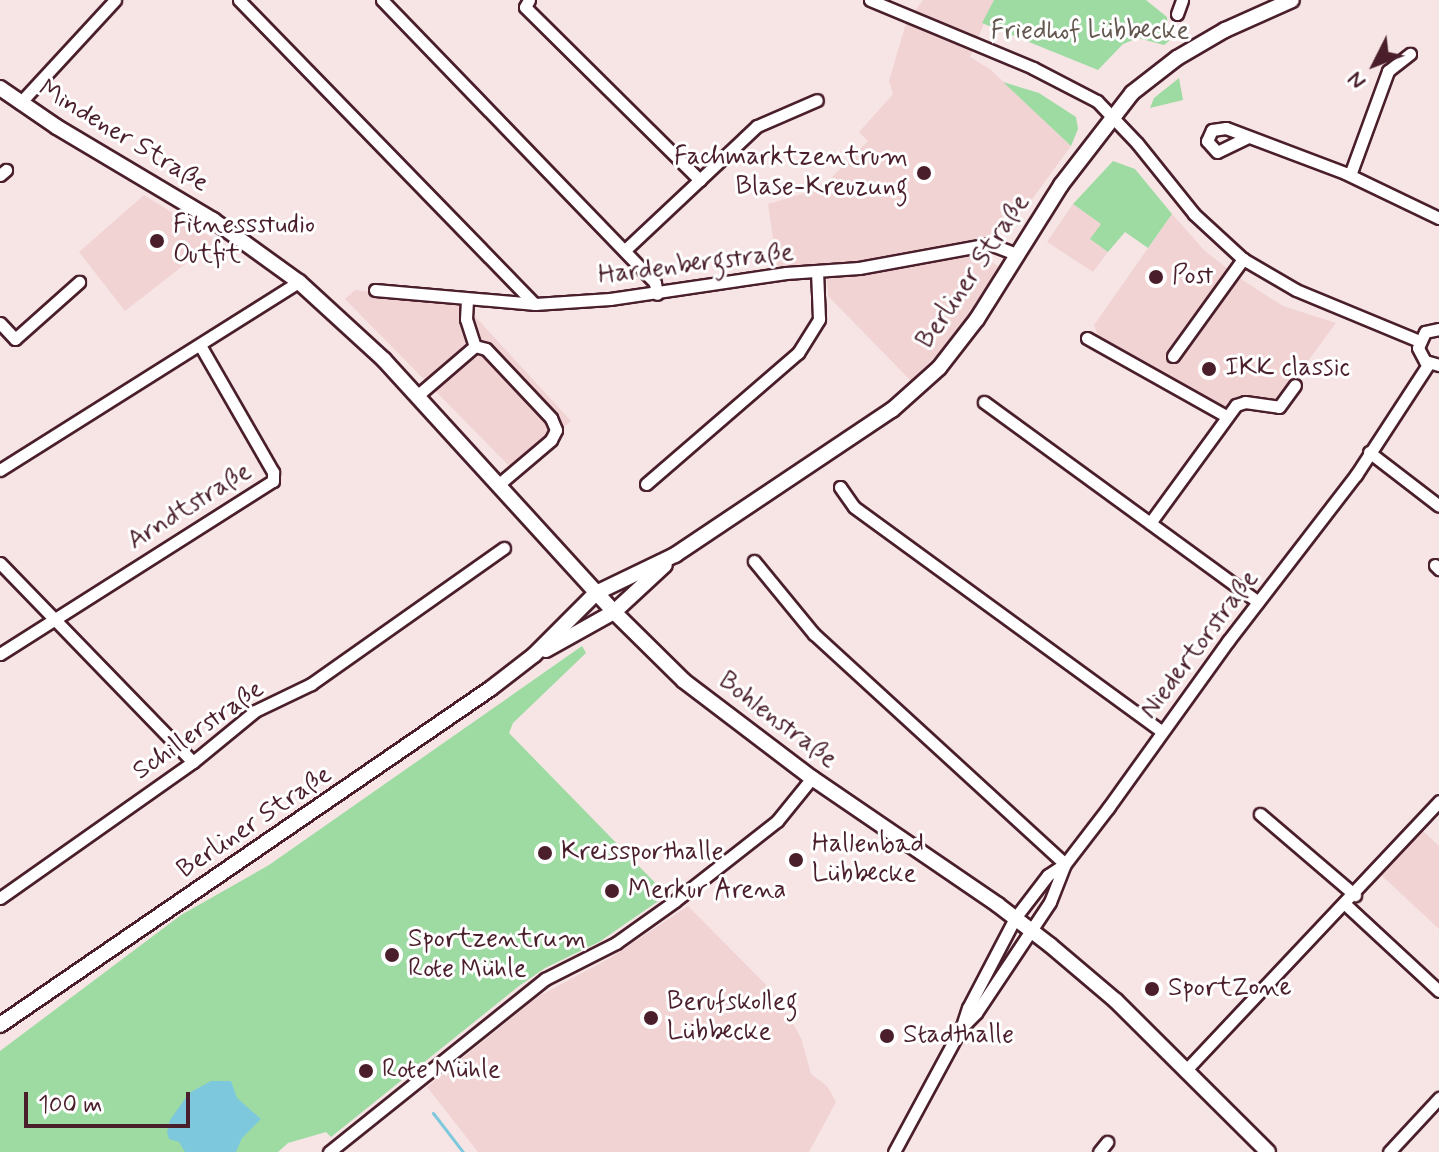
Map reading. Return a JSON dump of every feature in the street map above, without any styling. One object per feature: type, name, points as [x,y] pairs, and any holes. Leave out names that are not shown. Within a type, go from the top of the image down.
[{"type":"main road","name":"Berliner Straße","points":[[534,655],[596,593],[675,555],[852,438],[915,391],[939,368],[977,319],[1056,192],[1111,115],[1140,86],[1177,58],[1225,30],[1292,0]]},
{"type":"main road","name":"Mindener Straße","points":[[0,88],[213,220],[299,282]]},
{"type":"main road","name":"Bohlenstraße","points":[[299,282],[353,329],[418,395],[596,593],[684,681],[812,778],[998,905],[1050,945],[1116,1001],[1268,1152]]},
{"type":"main road","name":"Berliner Straße","points":[[0,1025],[399,754],[534,655],[614,612],[675,555]]},
{"type":"street","points":[[20,103],[115,0]]},
{"type":"street","points":[[239,0],[535,304]]},
{"type":"street","points":[[382,0],[625,250],[655,283],[657,294]]},
{"type":"street","points":[[529,0],[525,7],[700,180]]},
{"type":"street","points":[[870,0],[1033,68],[1088,96],[1111,115],[1194,214],[1243,259],[1296,290],[1419,341]]},
{"type":"street","points":[[1177,14],[1182,0]]},
{"type":"street","points":[[1350,175],[1388,71],[1410,54]]},
{"type":"street","points":[[625,250],[757,126],[817,100]]},
{"type":"street","points":[[1248,137],[1350,175],[1439,218]]},
{"type":"street","name":"Hardenbergstraße","points":[[375,290],[535,304],[657,294],[990,244],[1018,255]]},
{"type":"street","points":[[1173,356],[1243,259]]},
{"type":"street","points":[[646,484],[798,353],[819,319],[817,272]]},
{"type":"street","points":[[1,327],[15,339],[79,282]]},
{"type":"street","points":[[0,470],[299,282]]},
{"type":"street","points":[[467,300],[466,319],[475,346]]},
{"type":"street","points":[[1434,364],[1419,354],[1419,341],[1425,332],[1439,329]]},
{"type":"street","points":[[1087,338],[1226,416]]},
{"type":"street","name":"Arndtstraße","points":[[0,654],[273,481],[273,472],[200,345]]},
{"type":"street","points":[[418,395],[475,346]]},
{"type":"street","points":[[475,346],[486,349],[551,418],[556,430],[551,440],[498,485]]},
{"type":"street","name":"Niedertorstraße","points":[[962,1026],[968,1008],[1015,918],[1048,875],[1065,864],[1161,731],[1328,513],[1434,364]]},
{"type":"street","points":[[1150,523],[1226,416],[1245,402],[1279,407],[1295,385]]},
{"type":"street","points":[[984,402],[1258,602]]},
{"type":"street","points":[[1369,452],[1439,506]]},
{"type":"street","points":[[840,487],[854,507],[1161,731]]},
{"type":"street","name":"Schillerstraße","points":[[0,898],[193,762],[255,711],[311,684],[504,548]]},
{"type":"street","points":[[754,561],[814,634],[1065,864]]},
{"type":"street","points":[[0,563],[193,762]]},
{"type":"street","points":[[329,1152],[545,979],[616,943],[675,901],[770,827],[812,778]]},
{"type":"street","points":[[1185,1071],[1355,895],[1439,801]]},
{"type":"street","points":[[1260,814],[1355,895]]},
{"type":"street","name":"Niedertorstraße","points":[[962,1026],[976,1013],[1060,884],[1065,864]]},
{"type":"street","points":[[1345,904],[1439,991]]},
{"type":"street","points":[[894,1152],[962,1026]]},
{"type":"street","points":[[1389,1152],[1439,1098]]},
{"type":"street","points":[[1099,1152],[1107,1142]]},
{"type":"shaded area","points":[[923,0],[994,0],[970,57],[991,70],[1071,146],[1014,224],[981,239],[981,256],[998,266],[996,276],[948,344],[911,381],[828,296],[826,265],[777,266],[768,204],[821,188],[868,141],[859,132],[893,94],[889,81],[906,23]]},
{"type":"shaded area","points":[[144,195],[216,240],[125,311],[79,252]]},
{"type":"shaded area","points":[[1073,204],[1102,224],[1091,239],[1108,252],[1093,272],[1047,242]]},
{"type":"shaded area","points":[[1172,214],[1205,251],[1244,281],[1283,306],[1336,323],[1277,403],[1238,396],[1226,411],[1099,339],[1094,325]]},
{"type":"shaded area","points":[[355,290],[461,301],[571,421],[513,470],[345,299]]},
{"type":"shaded area","points":[[1422,830],[1439,846],[1439,929],[1380,874]]},
{"type":"shaded area","name":"Berufskolleg Lübbecke","points":[[688,906],[779,998],[801,1038],[811,1074],[827,1086],[836,1102],[809,1152],[478,1152],[427,1087],[539,996],[610,958]]},
{"type":"green space","name":"Friedhof Lübbecke","points":[[994,0],[1146,0],[1167,17],[1169,41],[1164,45],[1138,38],[1123,44],[1098,70],[982,23]]},
{"type":"green space","points":[[1179,78],[1183,100],[1150,108],[1154,98]]},
{"type":"green space","points":[[1003,82],[1039,93],[1076,117],[1078,129],[1071,146]]},
{"type":"green space","points":[[1113,161],[1135,169],[1172,214],[1148,248],[1125,232],[1108,252],[1090,239],[1101,224],[1073,204]]},
{"type":"green space","points":[[582,646],[586,653],[513,723],[509,733],[667,895],[599,942],[545,968],[519,986],[331,1137],[326,1132],[288,1143],[278,1152],[0,1152],[0,1051],[181,915],[269,865]]},
{"type":"water","points":[[211,1081],[231,1081],[237,1098],[261,1119],[242,1138],[236,1152],[185,1152],[179,1142],[169,1139],[170,1120],[189,1093]]},
{"type":"waterway","points":[[433,1113],[463,1152]]},
{"type":"place","name":"Fachmarktzentrum Blase-Kreuzung","points":[[924,173]]},
{"type":"place","name":"Fitnessstudio Outfit","points":[[157,241]]},
{"type":"place","name":"Post","points":[[1156,277]]},
{"type":"place","name":"IKK classic","points":[[1209,369]]},
{"type":"place","name":"Kreissporthalle","points":[[545,853]]},
{"type":"place","name":"Hallenbad Lübbecke","points":[[796,860]]},
{"type":"place","name":"Merkur Arena","points":[[612,891]]},
{"type":"place","name":"Sportzentrum Rote Mühle","points":[[392,955]]},
{"type":"place","name":"SportZone","points":[[1152,989]]},
{"type":"place","name":"Berufskolleg Lübbecke","points":[[651,1018]]},
{"type":"place","name":"Stadthalle","points":[[887,1036]]},
{"type":"place","name":"Rote Mühle","points":[[366,1071]]}]
